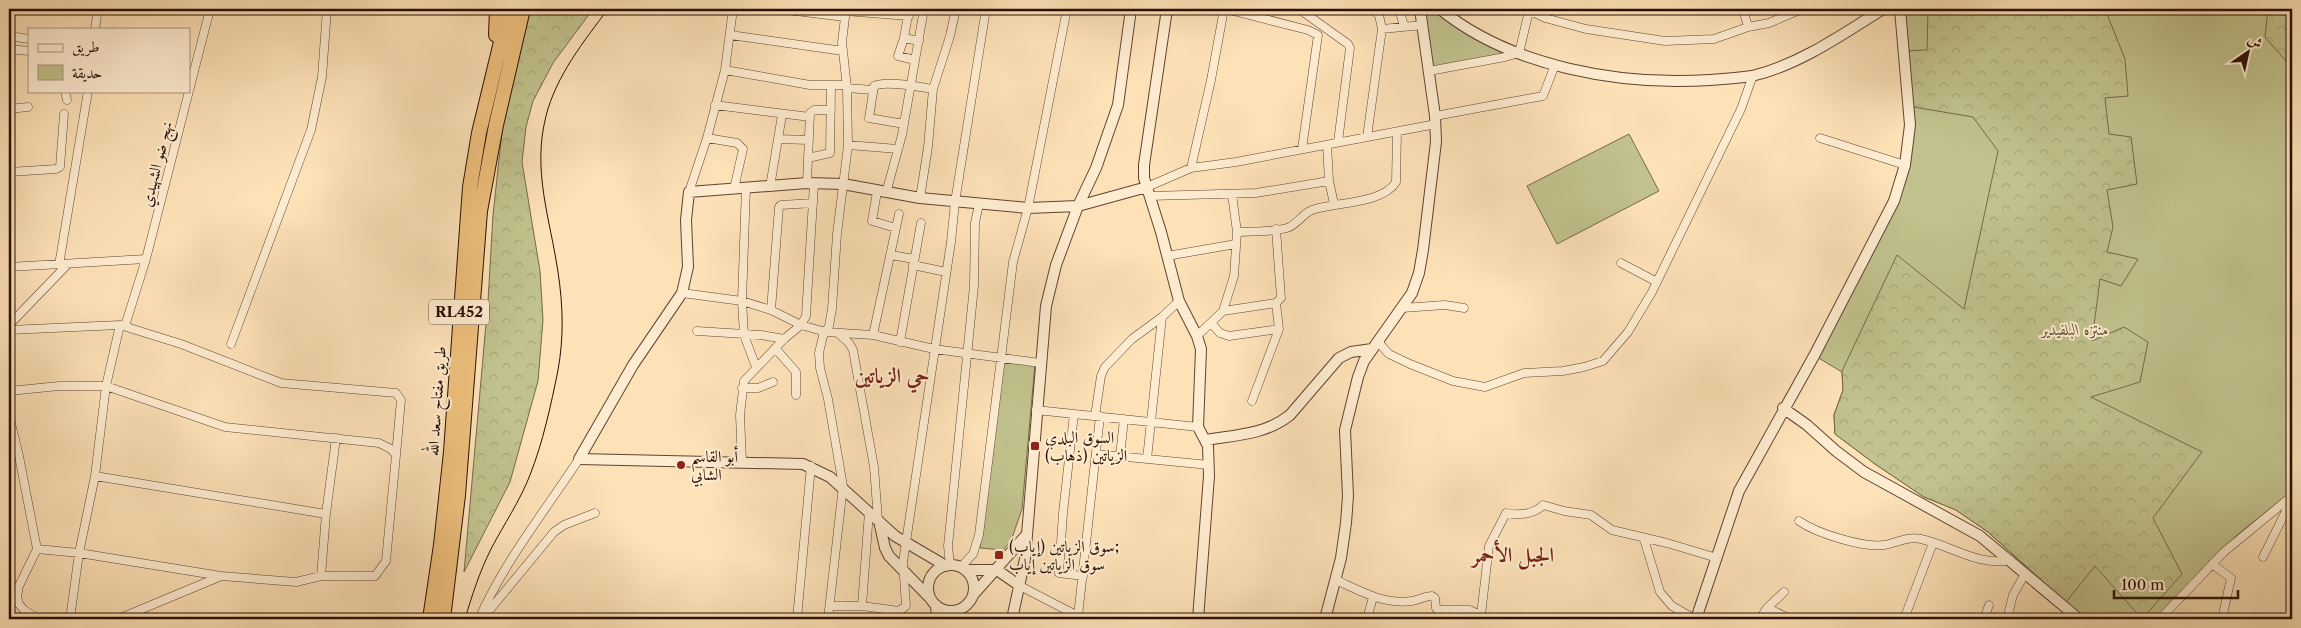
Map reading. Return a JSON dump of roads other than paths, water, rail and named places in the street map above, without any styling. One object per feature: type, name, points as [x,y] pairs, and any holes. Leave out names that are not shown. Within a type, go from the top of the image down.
[{"type":"highway","points":[[496,62],[498,9]]},
{"type":"highway","name":"طريق مفتاح سعد الله","points":[[430,619],[441,545],[450,452],[470,187],[479,133],[509,9]]},
{"type":"highway","name":"طريق مفتاح سعد الله","points":[[443,619],[458,495],[480,211],[513,47],[523,9]]},
{"type":"highway","points":[[513,47],[531,9]]},
{"type":"street","points":[[95,28],[98,9]]},
{"type":"street","name":"نهج ضو الشهيدي","points":[[191,73],[210,9]]},
{"type":"street","points":[[231,344],[311,130],[322,77],[327,9]]},
{"type":"street","points":[[481,619],[503,574],[579,459],[633,366],[682,293],[688,267],[686,220],[689,192],[707,138],[725,70],[733,9]]},
{"type":"street","points":[[779,9],[909,12],[898,56],[915,60]]},
{"type":"street","points":[[896,228],[872,221],[898,149],[924,9]]},
{"type":"street","points":[[920,198],[928,147],[933,89],[952,29],[956,9]]},
{"type":"street","points":[[830,606],[862,606],[899,611],[903,610],[907,602],[903,572],[955,202],[986,9]]},
{"type":"street","points":[[963,569],[973,554],[978,541],[1013,262],[1028,208],[1067,9]]},
{"type":"street","points":[[1012,619],[1020,586],[1027,534],[1046,306],[1056,265],[1078,206],[1096,168],[1118,105],[1132,9]]},
{"type":"street","points":[[1167,9],[1144,166],[1148,191],[1179,301],[1198,336],[1201,355],[1198,427],[1209,452],[1209,465],[1198,619]]},
{"type":"street","points":[[1191,168],[1225,9],[1308,30],[1318,35],[1326,36],[1329,30]]},
{"type":"street","points":[[1299,9],[1348,44],[1350,52],[1338,142]]},
{"type":"street","points":[[1367,136],[1382,29],[1379,15],[1371,9]]},
{"type":"street","points":[[1398,9],[1404,26]]},
{"type":"street","points":[[1325,619],[1341,558],[1348,496],[1345,430],[1358,377],[1364,361],[1412,294],[1419,273],[1435,151],[1435,120],[1420,9]]},
{"type":"street","points":[[1440,9],[1491,41],[1555,65],[1621,77],[1657,81],[1702,80],[1753,75],[1791,62],[1815,50],[1884,9]]},
{"type":"street","points":[[1743,9],[1748,27]]},
{"type":"street","points":[[1519,53],[1527,10],[1545,18],[1586,29],[1665,40],[1714,39],[1748,27],[1769,23],[1802,9]]},
{"type":"street","points":[[1644,539],[1650,565],[1660,592],[1672,606],[1695,619],[1739,491],[1816,354],[1894,201],[1905,165],[1910,108],[1904,64],[1900,9]]},
{"type":"street","points":[[828,619],[842,486],[828,399],[820,368],[819,348],[826,332],[832,308],[848,145],[847,87],[843,51],[845,12]]},
{"type":"street","points":[[1382,29],[1423,25]]},
{"type":"street","points":[[730,35],[843,51]]},
{"type":"street","points":[[1302,149],[1318,35]]},
{"type":"street","points":[[9,36],[28,39]]},
{"type":"street","points":[[904,38],[918,41]]},
{"type":"street","points":[[9,49],[28,51]]},
{"type":"street","points":[[1429,71],[1519,53]]},
{"type":"street","points":[[1148,191],[1191,168],[1397,132],[1435,120],[1543,96],[1555,65]]},
{"type":"street","points":[[725,70],[795,83],[873,90]]},
{"type":"street","points":[[1205,440],[1251,433],[1280,423],[1290,415],[1339,358],[1351,352],[1375,345],[1410,364],[1453,381],[1485,387],[1524,373],[1584,367],[1603,361],[1615,350],[1644,307],[1741,109],[1753,75]]},
{"type":"street","points":[[904,124],[869,118],[874,86],[877,84],[933,89]]},
{"type":"street","points":[[808,158],[830,152],[831,86]]},
{"type":"street","points":[[9,325],[64,264],[88,92]]},
{"type":"street","name":"نهج ضو الشهيدي","points":[[70,619],[79,553],[95,476],[106,386],[122,325],[146,259],[186,92]]},
{"type":"street","points":[[716,105],[782,115],[810,117]]},
{"type":"street","points":[[9,109],[28,107]]},
{"type":"street","points":[[742,462],[740,415],[744,381],[784,339],[801,326],[806,316],[813,203],[808,158],[810,117],[812,111],[831,110]]},
{"type":"street","points":[[9,172],[56,169],[60,167],[64,114]]},
{"type":"street","points":[[770,186],[782,115]]},
{"type":"street","points":[[1237,232],[1286,229],[1309,211],[1334,204],[1378,197],[1394,186],[1397,178],[1397,132]]},
{"type":"street","points":[[707,138],[742,145],[743,149],[734,189]]},
{"type":"street","points":[[1820,138],[1905,165]]},
{"type":"street","points":[[778,139],[808,140]]},
{"type":"street","points":[[848,145],[898,149]]},
{"type":"street","points":[[1326,145],[1329,181],[1334,204]]},
{"type":"street","points":[[689,192],[811,183],[843,184],[920,198],[1028,208],[1078,206],[1148,191],[1232,194],[1285,190],[1329,181]]},
{"type":"street","points":[[746,187],[742,301],[744,335],[756,367]]},
{"type":"street","points":[[1198,336],[1223,311],[1236,264],[1237,232],[1232,194]]},
{"type":"street","points":[[772,310],[779,207],[781,205],[813,203]]},
{"type":"street","points":[[948,566],[966,353],[974,286],[975,223],[978,204]]},
{"type":"street","points":[[873,335],[898,214]]},
{"type":"street","points":[[900,342],[921,222]]},
{"type":"street","points":[[1223,311],[1276,303],[1281,298],[1276,229]]},
{"type":"street","points":[[1167,256],[1236,244]]},
{"type":"street","points":[[891,255],[946,272]]},
{"type":"street","points":[[9,267],[146,259]]},
{"type":"street","points":[[1621,263],[1657,282]]},
{"type":"street","points":[[682,293],[742,301],[772,310],[801,326],[826,332],[873,335],[934,349],[1040,362]]},
{"type":"street","points":[[579,459],[790,462],[811,466],[842,486],[878,521],[908,543],[948,566],[963,569],[997,570],[1020,586],[1078,616],[1096,454],[1103,370],[1132,339],[1162,317],[1179,301]]},
{"type":"street","points":[[1252,401],[1279,329],[1276,303]]},
{"type":"street","points":[[1402,308],[1445,305],[1464,308]]},
{"type":"street","points":[[1147,459],[1162,317]]},
{"type":"street","points":[[1211,323],[1220,333],[1229,336],[1279,329]]},
{"type":"street","points":[[9,330],[122,325],[181,344],[281,383],[396,393],[402,400],[383,567],[375,576],[321,576],[296,582],[221,576],[79,553],[37,549]]},
{"type":"street","points":[[697,331],[761,335],[784,339]]},
{"type":"street","points":[[837,333],[849,343],[853,350],[874,467],[878,521],[885,548],[894,563],[949,615],[965,607],[974,594],[1027,534]]},
{"type":"street","points":[[775,348],[796,372],[796,395]]},
{"type":"street","points":[[742,388],[758,388],[773,382]]},
{"type":"street","points":[[9,391],[59,386],[106,386],[215,425],[379,442],[391,449],[396,455]]},
{"type":"street","points":[[1784,408],[1807,424],[1836,451],[1864,472],[1973,532],[2010,560],[2079,619]]},
{"type":"street","points":[[1036,410],[1198,427]]},
{"type":"street","points":[[1074,414],[1063,513],[1059,574],[1083,576]]},
{"type":"street","points":[[9,415],[37,549],[19,586],[18,604],[39,619]]},
{"type":"street","points":[[1120,456],[1124,419]]},
{"type":"street","points":[[321,576],[326,514],[336,438]]},
{"type":"street","points":[[1096,454],[1209,465]]},
{"type":"street","points":[[797,619],[811,466]]},
{"type":"street","points":[[95,476],[326,514]]},
{"type":"street","points":[[2263,557],[2292,497]]},
{"type":"street","points":[[2160,619],[2212,564],[2292,497]]},
{"type":"street","points":[[1336,580],[1373,597],[1392,601],[1409,601],[1432,596],[1436,599],[1437,610],[1462,608],[1484,617],[1489,546],[1506,513],[1521,514],[1538,510],[1543,505],[1550,505],[1564,511],[1591,515],[1612,530],[1716,558]]},
{"type":"street","points":[[862,606],[869,512]]},
{"type":"street","points":[[481,619],[554,532],[569,522],[595,513]]},
{"type":"street","points":[[1799,522],[1817,532],[1878,545],[1914,538],[1992,561],[2010,560]]},
{"type":"street","points":[[1904,619],[1933,543]]},
{"type":"street","points":[[2212,564],[2231,578],[2222,619]]},
{"type":"street","points":[[937,619],[934,602],[929,594],[930,581],[938,570],[948,566]]},
{"type":"street","points":[[963,569],[972,579],[974,594]]},
{"type":"street","points":[[2010,618],[2013,595],[2025,574]]},
{"type":"street","points":[[118,619],[221,576]]},
{"type":"street","points":[[1760,619],[1767,608],[1784,592]]},
{"type":"street","points":[[1367,619],[1373,597]]},
{"type":"street","points":[[1984,619],[1989,605]]},
{"type":"street","points":[[1767,608],[1791,619]]},
{"type":"street","points":[[1442,610],[1442,619]]},
{"type":"tram line","points":[[465,619],[487,557],[522,494],[535,462],[543,437],[560,358],[562,333],[561,297],[542,175],[542,136],[546,116],[557,87],[572,59],[608,9]]},
{"type":"place","name":"السوق البلدي الزياتين (ذهاب)","points":[[1035,446]]},
{"type":"place","name":"أبو القاسم الشابي","points":[[681,465]]},
{"type":"place","name":"سوق الزياتين (إياب); سوق الزياتين إياب","points":[[999,555]]},
{"type":"district","name":"حي الزياتين","points":[[892,376]]},
{"type":"district","name":"الجبل الأحمر","points":[[1513,555]]},
{"type":"park label","name":"منتزه البلفيدير","points":[[2075,329]]}]
